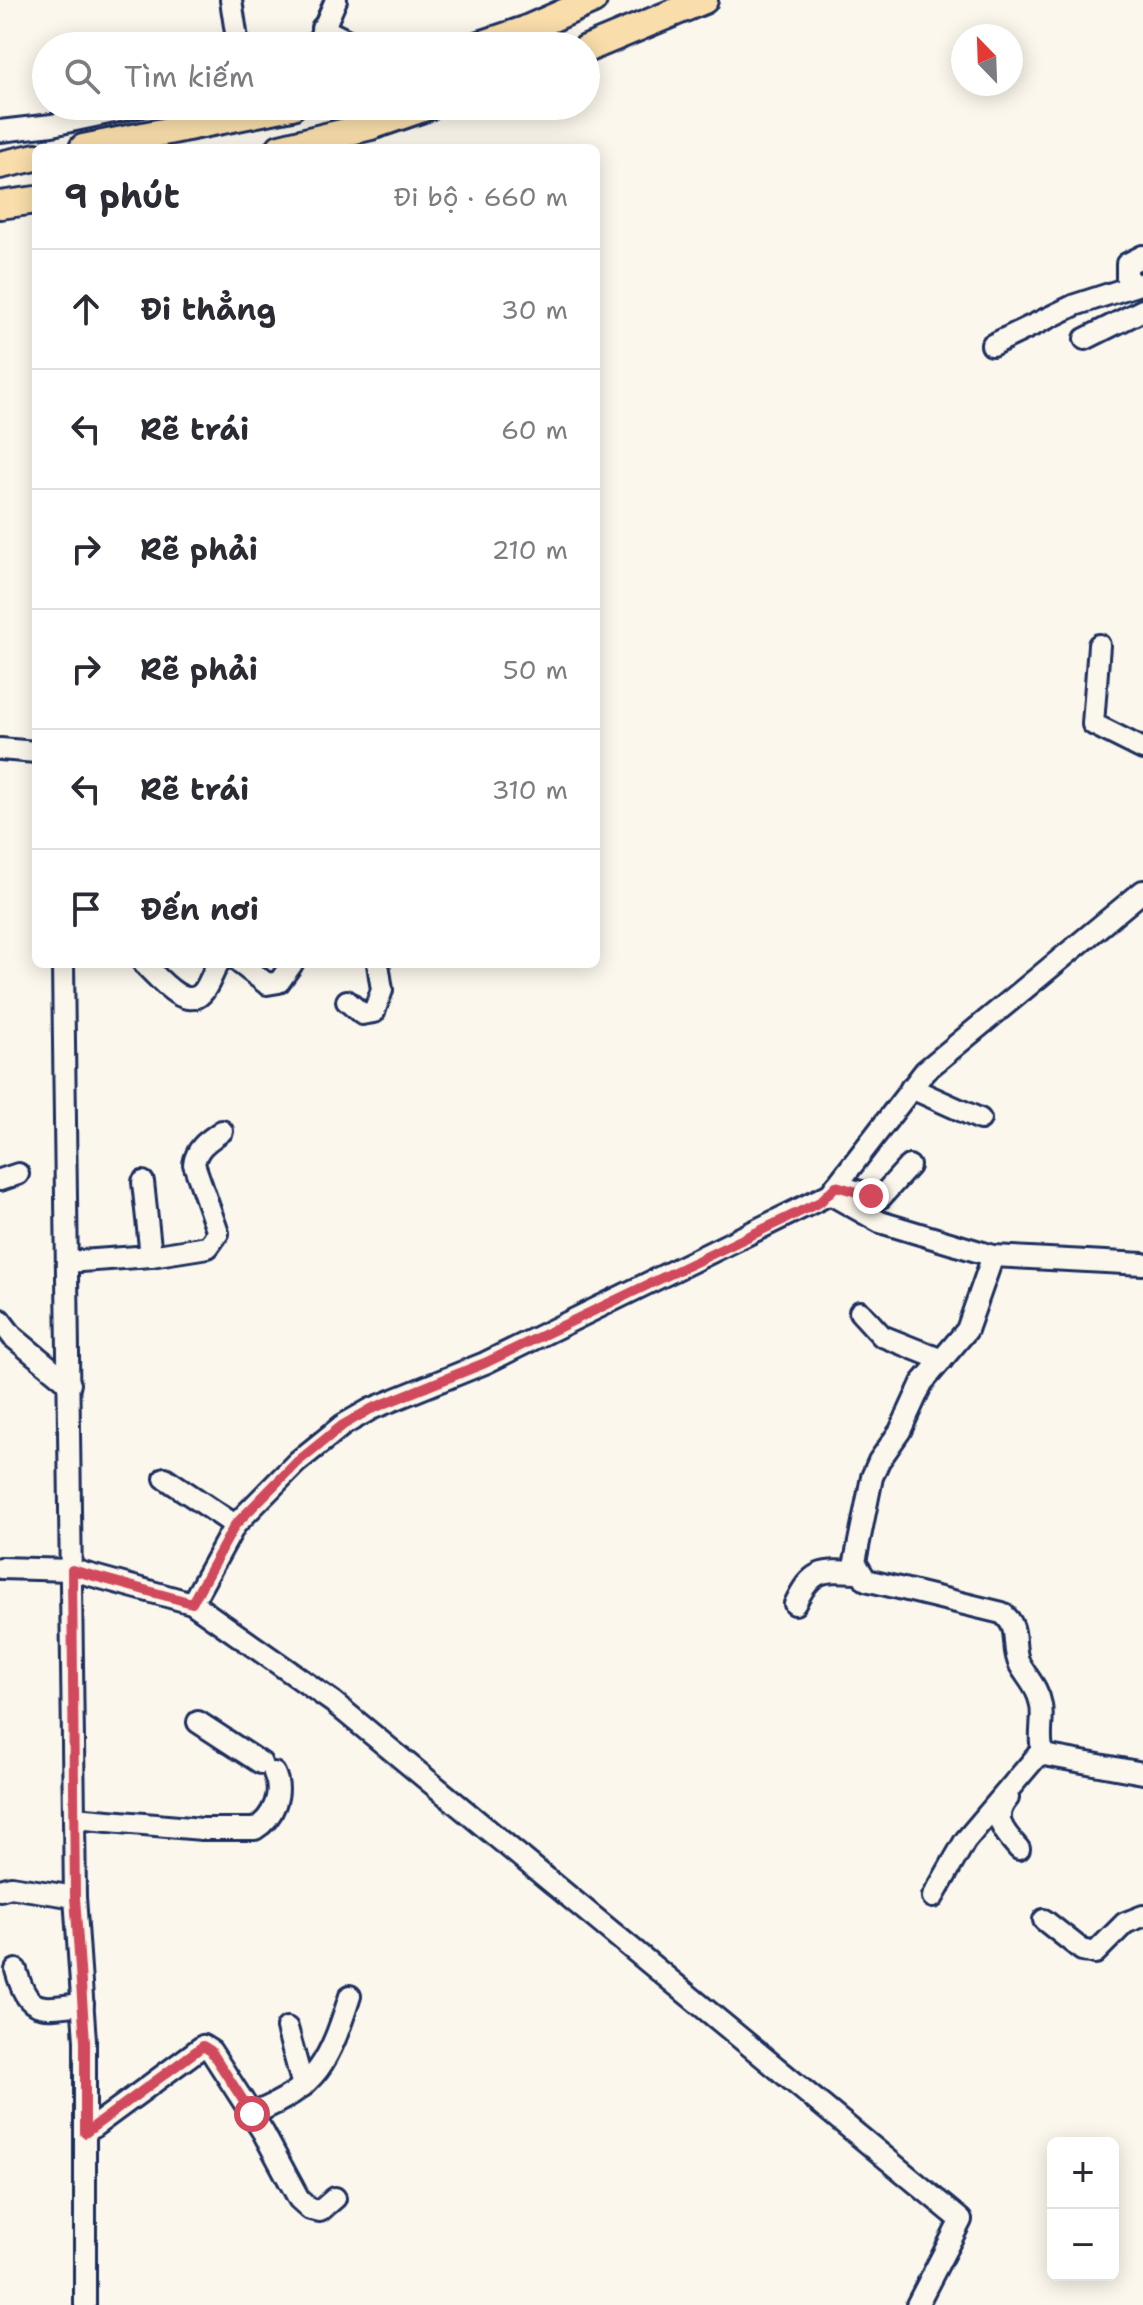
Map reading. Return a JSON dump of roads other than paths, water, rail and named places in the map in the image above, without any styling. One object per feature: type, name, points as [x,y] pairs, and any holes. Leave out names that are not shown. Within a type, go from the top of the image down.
[{"type":"main road","points":[[519,32],[593,0]]},
{"type":"main road","points":[[600,43],[704,0]]},
{"type":"main road","points":[[103,144],[222,120]]},
{"type":"main road","points":[[297,144],[388,120]]},
{"type":"main road","points":[[0,165],[32,158]]},
{"type":"main road","points":[[0,205],[32,201]]},
{"type":"street","points":[[231,0],[236,32]]},
{"type":"street","points":[[321,32],[336,0]]},
{"type":"street","points":[[0,131],[76,120]]},
{"type":"street","points":[[992,345],[1075,305],[1135,285],[1127,264],[1143,256]]},
{"type":"street","points":[[1085,339],[1143,310]]},
{"type":"street","points":[[1099,645],[1093,724],[1143,749]]},
{"type":"street","points":[[0,749],[32,752]]},
{"type":"street","points":[[192,1603],[235,1525],[314,1447],[371,1409],[485,1363],[833,1190],[925,1071],[1143,891]]},
{"type":"street","points":[[63,968],[75,1897],[83,2004],[85,2305]]},
{"type":"street","points":[[148,968],[184,998],[194,998],[202,993],[216,968]]},
{"type":"street","points":[[246,968],[267,984],[279,982],[289,968]]},
{"type":"street","points":[[347,1001],[362,1014],[374,1012],[382,990],[379,968]]},
{"type":"street","points":[[911,1088],[980,1119]]},
{"type":"street","points":[[67,1262],[199,1251],[215,1241],[216,1224],[194,1164],[196,1154],[204,1144],[222,1131]]},
{"type":"street","points":[[833,1190],[881,1197],[909,1166]]},
{"type":"street","points":[[143,1182],[151,1256]]},
{"type":"street","points":[[833,1190],[880,1222],[993,1256],[1143,1264]]},
{"type":"street","points":[[993,1256],[967,1330],[922,1383],[900,1431],[872,1477],[855,1562],[858,1572],[866,1580],[1002,1613],[1011,1620],[1019,1664],[1037,1689],[1042,1708],[1043,1753],[1000,1810],[1003,1831],[1019,1849]]},
{"type":"street","points":[[860,1312],[882,1336],[942,1360]]},
{"type":"street","points":[[0,1320],[13,1337],[70,1384]]},
{"type":"street","points":[[165,1478],[235,1525]]},
{"type":"street","points":[[0,1568],[72,1570],[192,1603],[333,1702],[961,2220],[917,2305]]},
{"type":"street","points":[[795,1604],[805,1583],[817,1574],[858,1572]]},
{"type":"street","points":[[74,1818],[202,1829],[255,1829],[272,1814],[279,1787],[268,1768],[198,1722]]},
{"type":"street","points":[[1043,1753],[1143,1773]]},
{"type":"street","points":[[933,1897],[965,1841],[1043,1753]]},
{"type":"street","points":[[4,1885],[75,1897]]},
{"type":"street","points":[[1044,1920],[1082,1950],[1095,1953],[1125,1923],[1143,1916]]},
{"type":"street","points":[[16,1970],[23,1994],[32,2005],[41,2008],[83,2004]]},
{"type":"street","points":[[252,2114],[277,2104],[303,2086],[332,2053],[350,1996]]},
{"type":"street","points":[[287,2028],[303,2086]]},
{"type":"street","points":[[85,2133],[203,2046],[211,2051],[252,2114],[299,2199],[310,2209],[320,2211],[335,2198]]}]
